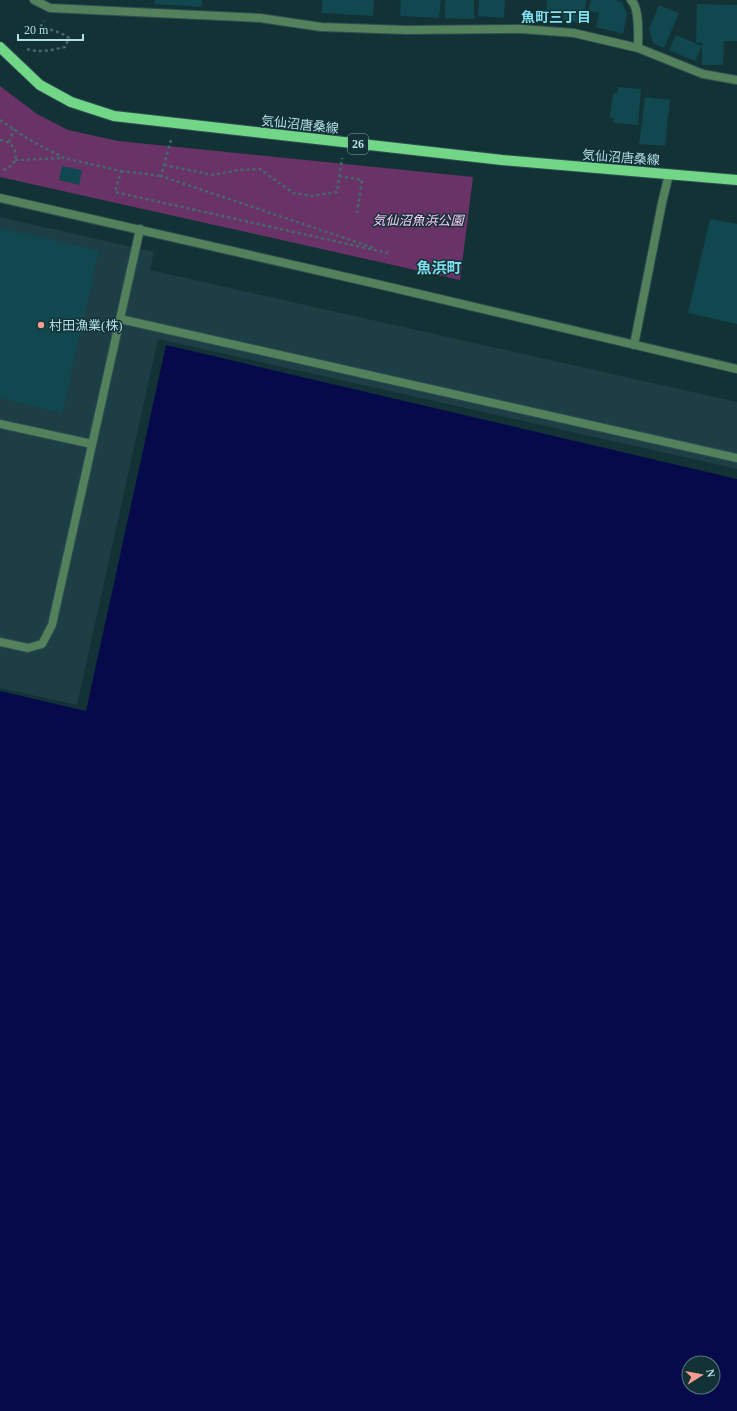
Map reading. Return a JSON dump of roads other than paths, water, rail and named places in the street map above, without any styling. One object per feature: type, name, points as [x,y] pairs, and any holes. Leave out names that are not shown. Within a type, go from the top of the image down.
[{"type":"main road","name":"気仙沼唐桑線","points":[[0,47],[40,85],[71,102],[114,116],[502,160],[737,180]]},
{"type":"street","points":[[34,0],[50,8],[260,18],[321,27],[406,30],[521,28],[574,33],[638,48],[703,74],[737,80]]},
{"type":"street","points":[[631,0],[635,3],[639,30],[638,48]]},
{"type":"street","points":[[634,345],[669,174]]},
{"type":"street","points":[[0,198],[140,229],[737,369]]},
{"type":"street","points":[[0,642],[28,648],[42,644],[52,625],[140,229]]},
{"type":"street","points":[[120,319],[737,458]]},
{"type":"street","points":[[0,424],[92,444]]},
{"type":"place","name":"村田漁業(株)","points":[[41,325]]},
{"type":"district","name":"魚町三丁目","points":[[556,17]]},
{"type":"district","name":"魚浜町","points":[[439,268]]},
{"type":"park label","name":"気仙沼魚浜公園","points":[[418,220]]}]
